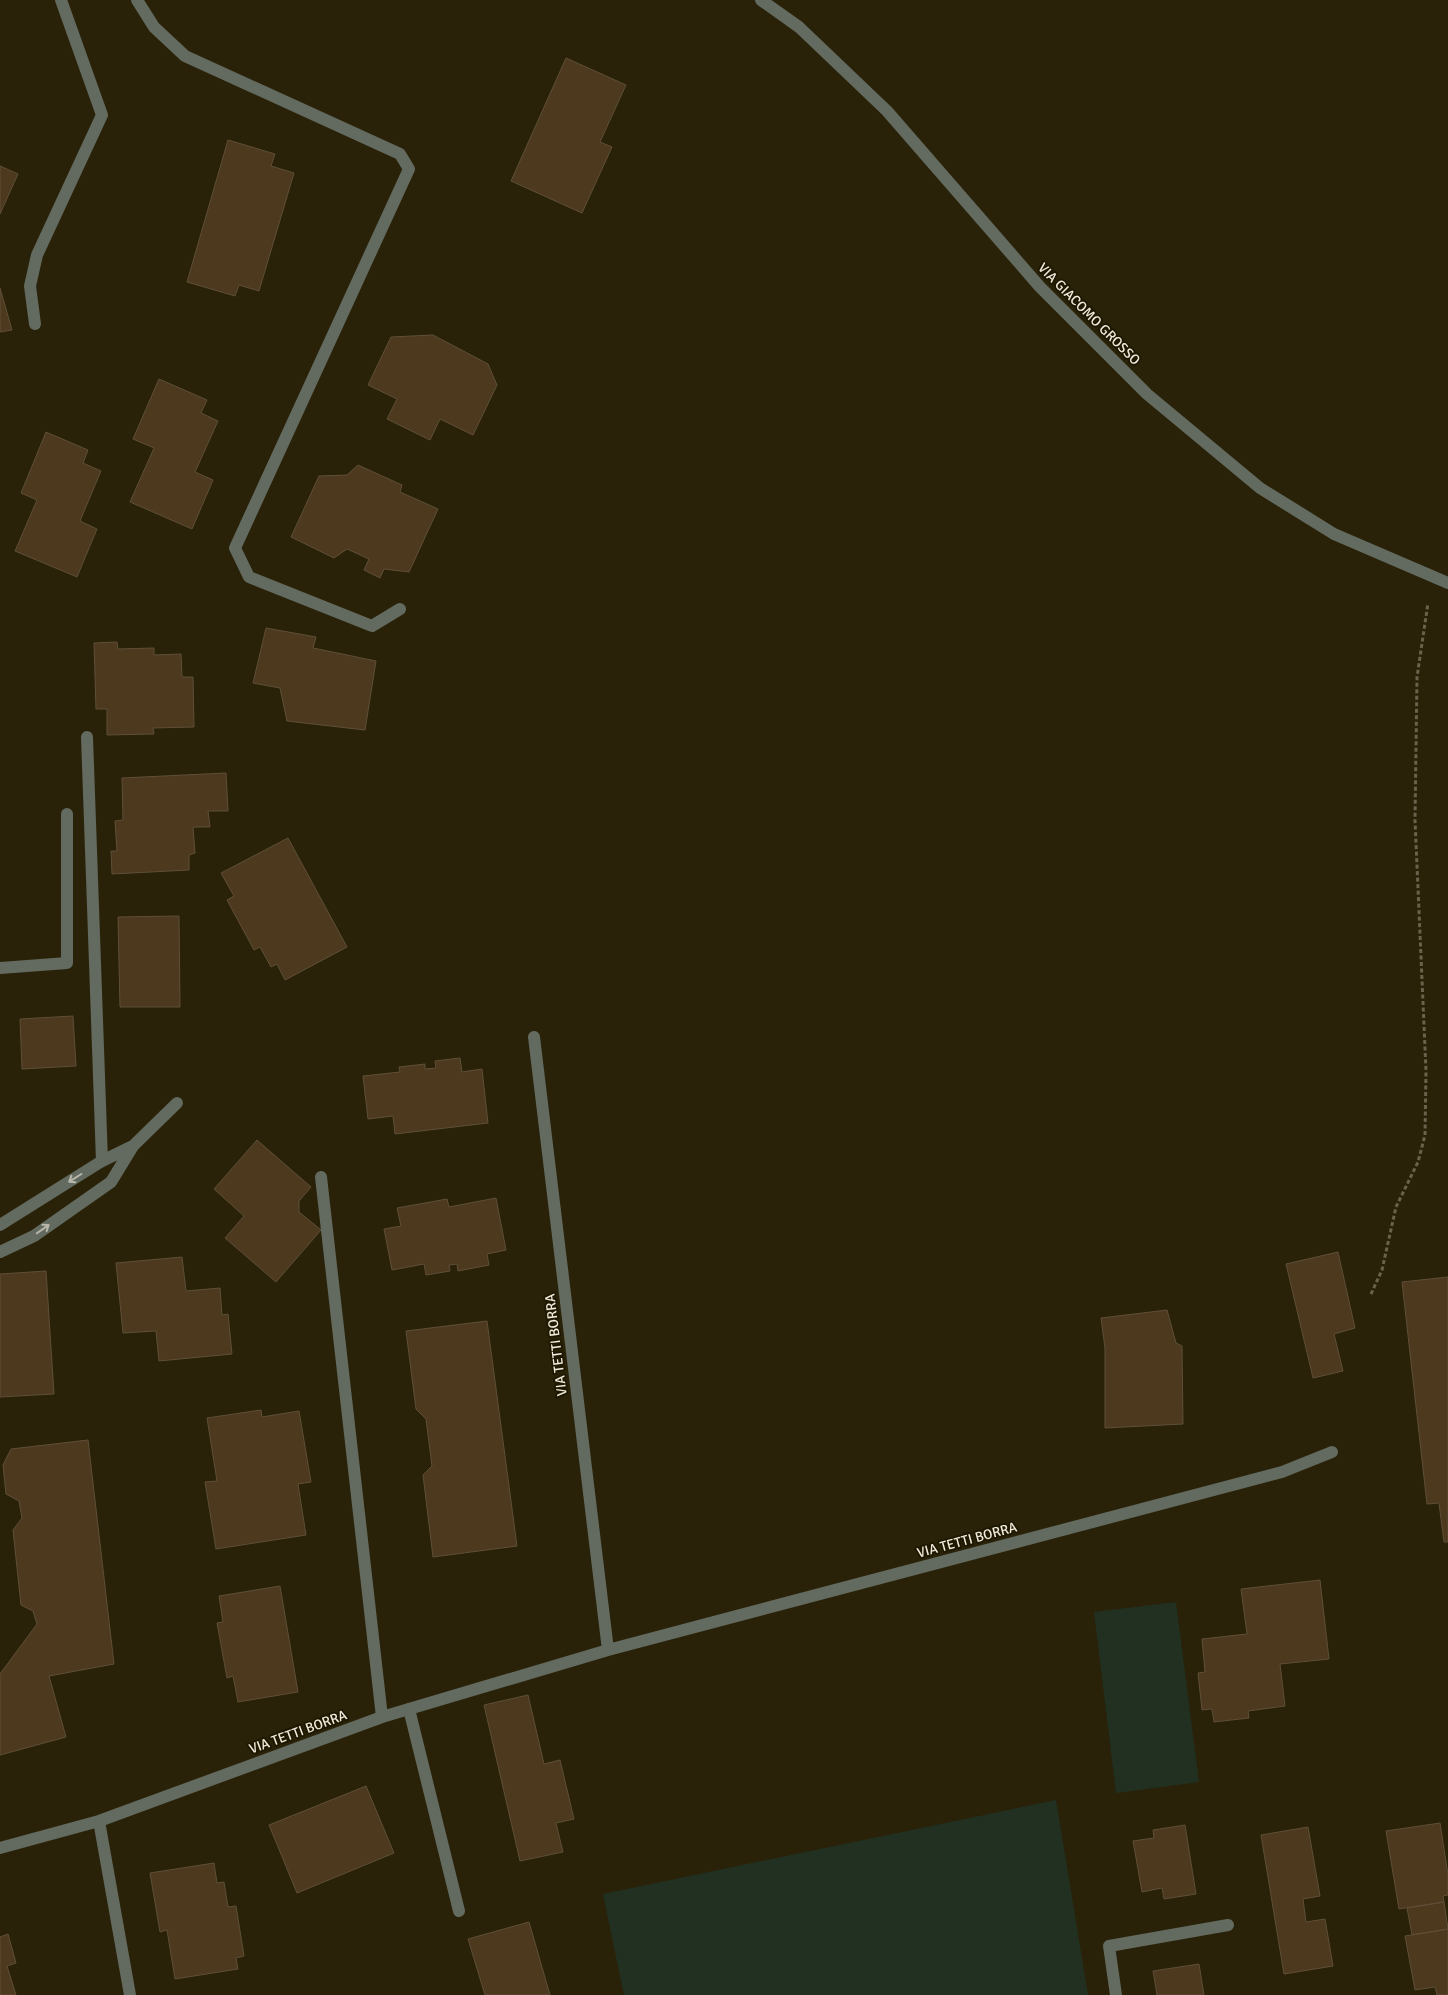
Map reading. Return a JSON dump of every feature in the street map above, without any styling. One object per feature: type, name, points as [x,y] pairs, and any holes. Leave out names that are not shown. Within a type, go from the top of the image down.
[{"type":"street","points":[[35,324],[30,286],[37,255],[102,115],[61,0]]},
{"type":"street","points":[[138,0],[154,28],[185,56],[400,154],[409,169],[235,548],[249,577],[372,626],[400,609]]},
{"type":"street","name":"VIA GIACOMO GROSSO","points":[[761,0],[799,27],[887,111],[1040,287],[1147,394],[1260,488],[1334,534],[1444,582]]},
{"type":"street","points":[[87,737],[102,1161]]},
{"type":"street","points":[[0,968],[67,964],[67,814]]},
{"type":"street","name":"VIA TETTI BORRA","points":[[534,1037],[608,1650]]},
{"type":"street","points":[[0,1252],[34,1236],[111,1182],[133,1146],[177,1102]]},
{"type":"street","points":[[0,1225],[102,1161],[133,1146]]},
{"type":"street","points":[[321,1177],[382,1718]]},
{"type":"street","name":"VIA TETTI BORRA","points":[[0,1848],[99,1821],[409,1709],[608,1650],[1282,1472],[1332,1452]]},
{"type":"street","points":[[409,1709],[459,1911]]},
{"type":"street","points":[[99,1821],[130,1995]]},
{"type":"street","points":[[1116,1995],[1109,1946],[1228,1924]]},
{"type":"path","points":[[1371,1294],[1382,1270],[1396,1207],[1418,1162],[1425,1135],[1426,1071],[1415,820],[1417,677],[1427,604],[1444,582]]},
{"type":"green space","points":[[1176,1602],[1199,1782],[1116,1793],[1094,1612]]},
{"type":"green space","points":[[1056,1800],[1088,1995],[624,1995],[603,1894]]},
{"type":"building","points":[[566,58],[626,85],[600,142],[612,147],[582,213],[511,181]]},
{"type":"building","points":[[228,140],[275,154],[271,166],[294,173],[259,291],[239,285],[235,296],[187,282]]},
{"type":"building","points":[[0,166],[18,174],[0,214]]},
{"type":"building","points":[[0,288],[12,330],[0,332]]},
{"type":"building","points":[[433,335],[488,364],[497,385],[473,435],[440,419],[430,440],[387,419],[397,399],[368,385],[391,337]]},
{"type":"building","points":[[159,379],[207,400],[201,413],[218,421],[195,472],[213,480],[192,529],[130,502],[154,448],[133,439]]},
{"type":"building","points":[[46,432],[88,450],[83,463],[101,471],[80,521],[97,529],[77,577],[15,551],[37,500],[21,493]]},
{"type":"building","points":[[358,465],[402,485],[400,492],[438,509],[409,572],[384,569],[380,578],[364,570],[369,559],[347,549],[334,558],[291,537],[319,476],[347,475]]},
{"type":"building","points":[[266,628],[316,637],[313,648],[376,661],[365,730],[287,721],[280,688],[253,683]]},
{"type":"building","points":[[117,642],[118,649],[154,648],[154,655],[181,654],[182,677],[193,677],[194,727],[153,728],[154,734],[107,735],[107,709],[96,709],[94,643]]},
{"type":"building","points":[[226,773],[228,811],[208,811],[210,827],[193,827],[195,853],[189,855],[189,870],[112,874],[111,851],[117,851],[115,821],[123,820],[122,778]]},
{"type":"building","points":[[288,838],[347,947],[285,980],[277,964],[271,967],[260,947],[254,950],[227,900],[234,896],[221,873]]},
{"type":"building","points":[[179,916],[180,1007],[120,1007],[118,917]]},
{"type":"building","points":[[73,1016],[76,1066],[22,1069],[20,1019]]},
{"type":"building","points":[[460,1058],[462,1072],[482,1069],[488,1123],[395,1134],[393,1116],[368,1119],[363,1076],[400,1072],[399,1067],[425,1064],[425,1069],[436,1068],[435,1061]]},
{"type":"building","points":[[257,1140],[311,1187],[299,1201],[299,1212],[321,1230],[276,1282],[225,1238],[244,1216],[214,1189]]},
{"type":"building","points":[[496,1198],[506,1250],[487,1254],[489,1265],[458,1271],[457,1264],[449,1265],[450,1271],[426,1275],[424,1264],[392,1270],[384,1229],[401,1226],[397,1208],[447,1199],[449,1207]]},
{"type":"building","points":[[1338,1252],[1355,1328],[1334,1334],[1343,1371],[1313,1378],[1286,1264]]},
{"type":"building","points":[[182,1257],[186,1291],[220,1288],[222,1315],[228,1314],[232,1354],[159,1361],[156,1331],[123,1333],[116,1263]]},
{"type":"building","points":[[46,1271],[54,1394],[0,1397],[0,1274]]},
{"type":"building","points":[[1448,1277],[1448,1542],[1444,1542],[1439,1503],[1427,1504],[1402,1282]]},
{"type":"building","points":[[1167,1310],[1176,1343],[1182,1346],[1183,1424],[1105,1428],[1105,1348],[1101,1318]]},
{"type":"building","points":[[487,1321],[517,1546],[433,1557],[423,1475],[432,1466],[426,1419],[416,1409],[406,1331]]},
{"type":"building","points":[[261,1410],[262,1417],[299,1411],[311,1482],[298,1484],[306,1535],[216,1549],[205,1482],[217,1481],[207,1418]]},
{"type":"building","points":[[88,1440],[114,1664],[49,1676],[66,1737],[0,1755],[0,1674],[37,1624],[33,1611],[21,1605],[13,1530],[22,1518],[19,1501],[6,1494],[3,1465],[11,1449]]},
{"type":"building","points":[[1320,1580],[1329,1659],[1280,1664],[1285,1706],[1248,1711],[1249,1718],[1214,1722],[1212,1709],[1202,1710],[1198,1673],[1205,1672],[1202,1639],[1247,1634],[1241,1589]]},
{"type":"building","points":[[280,1586],[298,1692],[238,1702],[233,1676],[227,1678],[217,1623],[223,1622],[219,1596]]},
{"type":"building","points":[[528,1695],[544,1764],[560,1760],[574,1819],[556,1823],[563,1852],[520,1861],[484,1705]]},
{"type":"building","points":[[366,1786],[394,1853],[297,1893],[269,1825]]},
{"type":"building","points":[[1440,1823],[1448,1875],[1448,1895],[1443,1896],[1444,1902],[1399,1909],[1386,1831]]},
{"type":"building","points":[[1185,1825],[1196,1894],[1164,1899],[1162,1888],[1142,1892],[1133,1841],[1154,1838],[1153,1830]]},
{"type":"building","points":[[1308,1827],[1320,1896],[1303,1899],[1306,1922],[1325,1919],[1333,1966],[1284,1974],[1261,1835]]},
{"type":"building","points":[[214,1863],[217,1883],[224,1882],[228,1907],[236,1906],[244,1956],[236,1958],[238,1969],[175,1979],[167,1930],[160,1932],[150,1873]]},
{"type":"building","points":[[1444,1902],[1448,1929],[1412,1935],[1407,1908]]},
{"type":"building","points":[[529,1922],[550,1995],[485,1995],[468,1939]]},
{"type":"building","points":[[1448,1929],[1448,1995],[1437,1995],[1435,1987],[1415,1990],[1405,1936]]},
{"type":"building","points":[[8,1934],[16,1963],[7,1966],[16,1995],[0,1995],[0,1937]]},
{"type":"building","points":[[1199,1964],[1204,1995],[1157,1995],[1153,1971]]}]
